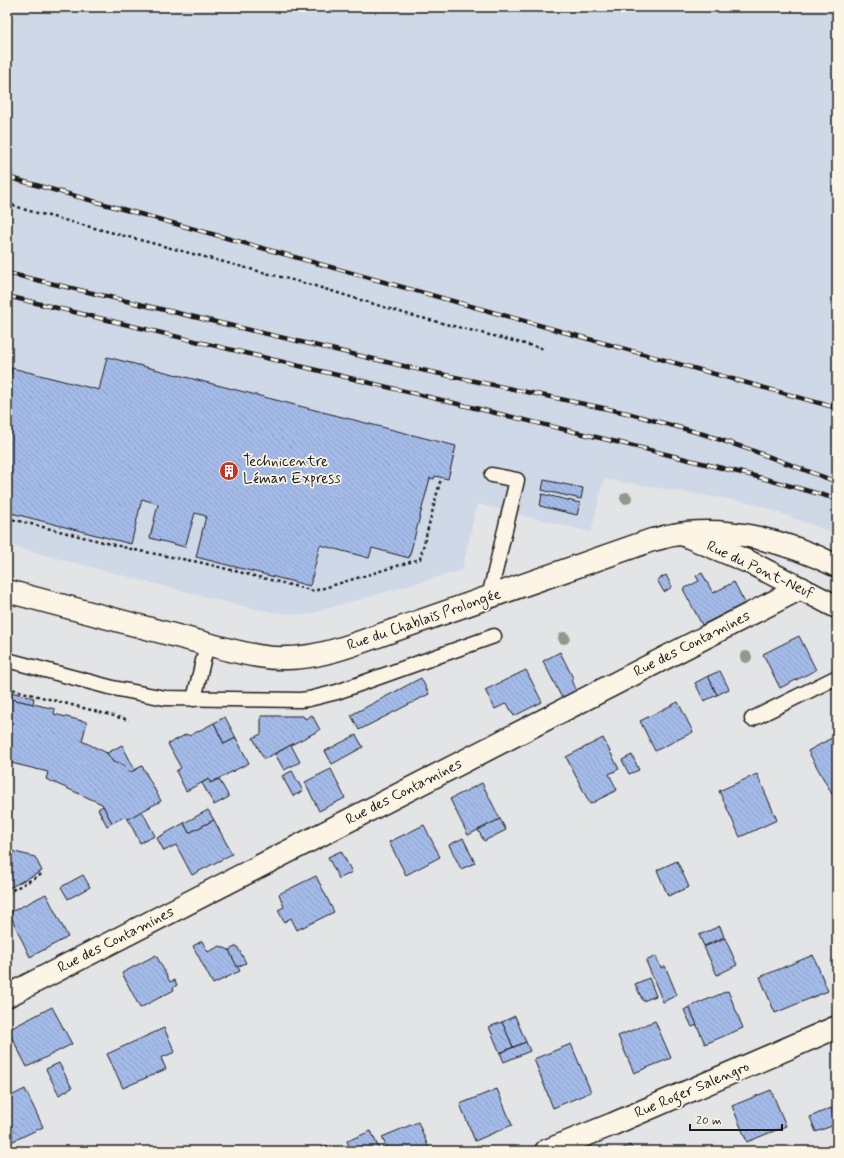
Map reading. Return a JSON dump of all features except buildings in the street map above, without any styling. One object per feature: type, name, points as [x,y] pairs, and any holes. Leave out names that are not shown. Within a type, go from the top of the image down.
[{"type":"street","name":"Rue du Chablais Prolongée","points":[[7,590],[242,653],[274,658],[288,658],[310,656],[352,645],[652,540],[682,534],[737,534],[788,546],[811,554],[837,566]]},
{"type":"street","name":"Rue du Pont-Neuf","points":[[682,534],[751,564],[837,607]]},
{"type":"street","name":"Rue des Contamines","points":[[7,996],[801,588]]},
{"type":"street","name":"Rue Roger Salengro","points":[[546,1151],[613,1124],[837,1027]]},
{"type":"lane","points":[[489,597],[517,480],[492,475]]},
{"type":"lane","points":[[7,660],[134,692],[165,698],[291,700],[309,699],[337,692],[494,636]]},
{"type":"lane","points":[[194,699],[207,644]]},
{"type":"lane","points":[[752,719],[837,677]]},
{"type":"path","points":[[7,203],[26,210],[315,286],[410,315],[545,349]]},
{"type":"path","points":[[7,518],[135,550],[202,563],[314,592],[420,559],[441,478]]},
{"type":"path","points":[[7,688],[129,720]]},
{"type":"path","points":[[7,893],[42,874]]},
{"type":"shaded area","points":[[7,7],[837,7],[837,534],[752,503],[604,479],[591,532],[477,504],[462,570],[305,615],[272,612],[229,603],[7,545]]},
{"type":"railway","points":[[7,177],[837,408]]},
{"type":"railway","points":[[7,273],[412,368],[627,413],[703,434],[837,482]]},
{"type":"railway","points":[[7,296],[621,443],[762,478],[837,499]]},
{"type":"place","name":"Technicentre Léman Express","points":[[229,471]]}]
